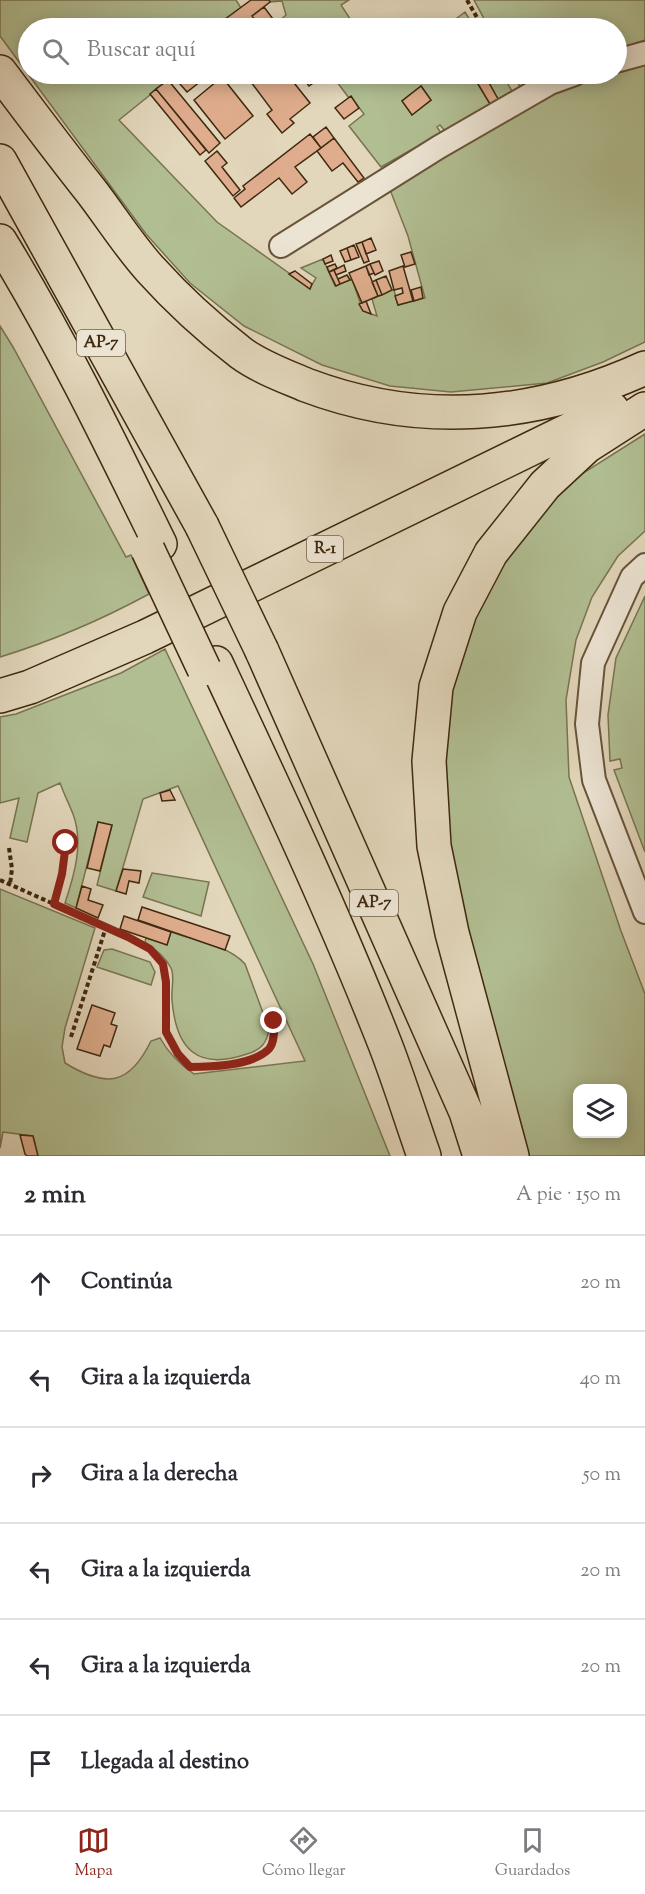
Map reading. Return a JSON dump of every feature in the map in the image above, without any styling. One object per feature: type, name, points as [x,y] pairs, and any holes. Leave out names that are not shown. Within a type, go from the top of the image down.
[{"type":"highway","points":[[0,72],[151,270],[197,316],[243,354],[286,377],[335,395],[388,408],[433,412],[478,412],[527,407],[580,393],[645,368]]},
{"type":"highway","name":"AP-7","points":[[0,161],[202,525],[262,651],[466,1112],[480,1156]]},
{"type":"highway","name":"AP-7","points":[[0,241],[90,402],[210,666],[295,831],[386,1045],[424,1156]]},
{"type":"highway","points":[[0,281],[26,321],[154,547]]},
{"type":"highway","points":[[0,683],[24,678],[129,632],[645,381]]},
{"type":"highway","name":"R-1","points":[[0,696],[30,687],[146,637],[645,393]]},
{"type":"highway","points":[[512,1156],[452,933],[434,846],[429,761],[436,687],[460,612],[492,553],[554,477],[587,446],[645,409]]},
{"type":"lane","points":[[627,58],[645,53]]},
{"type":"lane","points":[[281,246],[439,147],[548,84]]},
{"type":"lane","points":[[645,565],[632,577],[593,663],[587,723],[594,780],[645,912]]},
{"type":"path","points":[[467,0],[477,18]]},
{"type":"path","points":[[54,904],[62,874],[66,843]]},
{"type":"path","points":[[9,848],[12,869],[10,884]]},
{"type":"path","points":[[0,880],[150,949],[163,964],[166,982],[166,1032],[178,1054],[190,1067],[218,1066],[252,1059],[270,1048],[274,1036],[274,1021]]},
{"type":"path","points":[[71,1037],[106,927]]},
{"type":"green space","points":[[0,0],[236,0],[241,8],[227,18],[18,18],[18,60],[0,36]]},
{"type":"green space","points":[[269,0],[349,0],[341,5],[349,18],[282,18],[286,15],[282,1],[270,2]]},
{"type":"green space","points":[[474,0],[645,0],[645,40],[627,46],[627,18],[484,18]]},
{"type":"green space","points":[[465,12],[469,18],[457,18]]},
{"type":"green space","points":[[645,62],[645,342],[603,362],[547,383],[451,392],[390,386],[322,365],[244,326],[190,283],[146,234],[35,84],[164,84],[119,120],[217,222],[310,288],[316,278],[301,268],[323,259],[335,286],[352,279],[363,311],[377,316],[372,299],[392,290],[394,290],[398,305],[425,298],[408,236],[389,187],[481,132],[565,87],[573,84],[627,84],[627,67]]},
{"type":"green space","points":[[338,84],[478,84],[490,104],[445,131],[440,125],[437,127],[441,133],[381,167],[349,126],[364,114],[351,97],[349,98]],"holes":[[[421,86],[431,100],[412,115],[402,101]]]},
{"type":"green space","points":[[490,84],[508,84],[512,91],[498,99]]},
{"type":"green space","points":[[0,326],[126,557],[131,555],[149,594],[76,629],[0,657]]},
{"type":"green space","points":[[645,434],[645,531],[618,556],[592,597],[576,640],[566,700],[569,777],[621,931],[645,994],[645,1156],[522,1156],[447,845],[444,782],[445,714],[467,630],[507,555],[536,516],[580,475]]},
{"type":"green space","points":[[645,596],[645,852],[614,770],[622,768],[620,759],[610,761],[608,715],[616,658]]},
{"type":"green space","points":[[165,649],[313,964],[390,1156],[38,1156],[33,1136],[3,1132],[0,1148],[0,889],[95,928],[65,1028],[62,1047],[65,1063],[93,1076],[104,1079],[115,1078],[134,1067],[151,1041],[160,1038],[175,1058],[194,1074],[305,1061],[178,786],[143,799],[116,891],[97,885],[112,825],[98,822],[76,908],[65,903],[77,859],[78,836],[73,814],[60,783],[38,793],[27,842],[10,838],[19,798],[0,803],[0,717],[16,714],[121,673]]},
{"type":"green space","points":[[152,873],[209,882],[201,916],[143,897]]},
{"type":"green space","points":[[171,932],[230,952],[245,964],[269,1029],[267,1038],[260,1048],[230,1059],[215,1060],[192,1052],[184,1043],[174,1017],[171,968],[163,957],[145,942],[146,938],[167,944]]},
{"type":"green space","points":[[112,949],[150,962],[155,972],[151,985],[97,967],[104,950]]},
{"type":"building","points":[[251,0],[269,0],[270,2],[252,16],[254,18],[227,18]]},
{"type":"building","points":[[264,7],[272,18],[254,18],[252,16]]},
{"type":"building","points":[[163,84],[171,84],[220,143],[209,153],[156,89]]},
{"type":"building","points":[[180,84],[197,84],[187,92]]},
{"type":"building","points":[[213,84],[228,84],[253,116],[225,139],[194,100]]},
{"type":"building","points":[[252,84],[295,84],[310,103],[290,119],[294,123],[282,133],[267,114],[272,110]]},
{"type":"building","points":[[478,84],[490,84],[498,99],[490,104]]},
{"type":"building","points":[[421,86],[431,100],[412,115],[402,101]]},
{"type":"building","points":[[156,89],[206,150],[200,155],[150,94]]},
{"type":"building","points":[[351,96],[359,108],[344,119],[335,108]]},
{"type":"building","points":[[326,127],[334,138],[321,148],[313,137]]},
{"type":"building","points":[[310,134],[321,148],[295,167],[307,182],[292,194],[279,178],[241,207],[234,198],[245,189],[243,186]]},
{"type":"building","points":[[334,138],[364,178],[358,182],[343,163],[332,171],[317,151]]},
{"type":"building","points":[[217,151],[227,163],[222,167],[240,190],[233,196],[205,161]]},
{"type":"building","points":[[371,238],[376,250],[366,254],[362,242]]},
{"type":"building","points":[[362,242],[369,261],[364,263],[356,244]]},
{"type":"building","points":[[354,245],[359,257],[351,260],[347,248]]},
{"type":"building","points":[[347,248],[351,260],[345,262],[340,251]]},
{"type":"building","points":[[411,252],[415,264],[405,267],[401,255]]},
{"type":"building","points":[[331,255],[333,261],[325,264],[323,259]]},
{"type":"building","points":[[379,261],[383,271],[375,275],[370,264]]},
{"type":"building","points":[[335,264],[337,268],[329,272],[327,267]]},
{"type":"building","points":[[370,264],[374,273],[369,275],[366,266]]},
{"type":"building","points":[[344,265],[346,271],[336,275],[334,270]]},
{"type":"building","points":[[366,266],[378,296],[362,303],[349,273]]},
{"type":"building","points":[[403,266],[413,301],[398,305],[395,296],[403,293],[402,288],[394,290],[389,271]]},
{"type":"building","points":[[334,270],[340,284],[336,286],[329,272]]},
{"type":"building","points":[[295,271],[312,284],[310,289],[289,274]]},
{"type":"building","points":[[347,275],[350,280],[340,284],[338,279]]},
{"type":"building","points":[[386,276],[392,290],[382,295],[376,280]]},
{"type":"building","points":[[376,280],[382,295],[378,296],[372,282]]},
{"type":"building","points":[[421,287],[423,298],[414,301],[411,290]]},
{"type":"building","points":[[366,301],[371,314],[363,311],[359,304]]},
{"type":"building","points":[[170,790],[175,800],[162,801],[160,793]]},
{"type":"building","points":[[98,822],[112,825],[100,871],[87,868]]},
{"type":"building","points":[[123,869],[141,871],[139,883],[129,881],[126,894],[116,891]]},
{"type":"building","points":[[82,886],[91,889],[88,900],[103,905],[98,918],[76,908]]},
{"type":"building","points":[[142,907],[230,936],[225,950],[138,920]]},
{"type":"building","points":[[124,916],[171,932],[167,945],[120,929]]},
{"type":"building","points":[[92,1005],[115,1013],[111,1024],[117,1026],[110,1047],[104,1045],[100,1056],[77,1049]]},
{"type":"building","points":[[20,1135],[33,1136],[38,1156],[25,1154]]},
{"type":"route","points":[[66,843],[62,874],[54,904],[150,949],[163,964],[166,982],[166,1032],[178,1054],[190,1067],[226,1065],[252,1059],[270,1048],[274,1036],[274,1021]]}]
